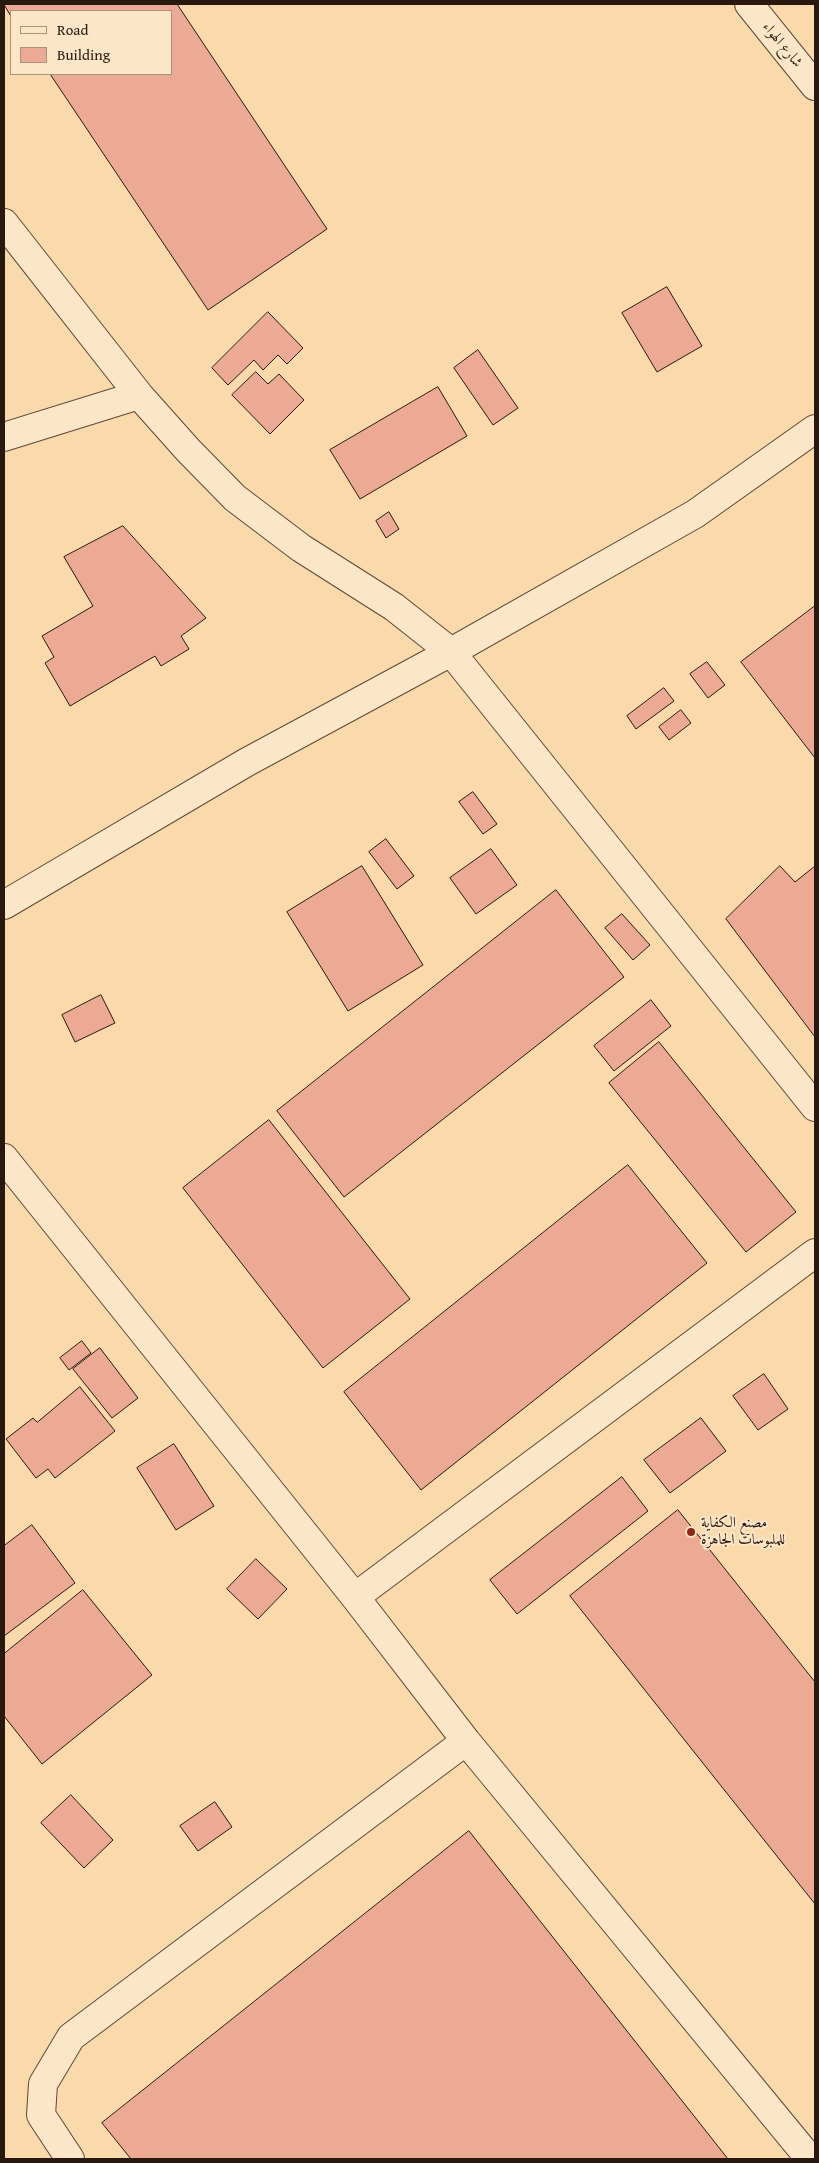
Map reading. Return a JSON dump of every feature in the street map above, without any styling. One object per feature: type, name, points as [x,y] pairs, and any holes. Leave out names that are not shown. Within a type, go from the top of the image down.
[{"type":"street","name":"شارع الهواء","points":[[749,4],[815,86]]},
{"type":"street","points":[[4,223],[139,395],[234,498],[309,553],[394,608],[451,652],[815,1107]]},
{"type":"street","points":[[4,438],[139,395]]},
{"type":"street","points":[[4,905],[247,762],[451,652],[695,514],[815,428]]},
{"type":"street","points":[[4,1158],[355,1597],[466,1741],[810,2159]]},
{"type":"street","points":[[355,1597],[815,1253]]},
{"type":"street","points":[[70,2159],[41,2115],[43,2084],[71,2037],[466,1741]]},
{"type":"building","points":[[4,4],[177,4],[327,229],[208,310],[51,75],[172,75],[172,10],[10,10],[10,14]]},
{"type":"building","points":[[667,287],[702,346],[657,372],[622,313]]},
{"type":"building","points":[[268,312],[303,348],[287,364],[278,355],[263,370],[254,360],[228,385],[212,368]]},
{"type":"building","points":[[478,350],[518,408],[493,425],[454,368]]},
{"type":"building","points":[[256,372],[268,384],[279,374],[304,400],[270,434],[232,395]]},
{"type":"building","points":[[438,387],[467,436],[360,499],[330,450]]},
{"type":"building","points":[[389,512],[399,529],[386,538],[376,521]]},
{"type":"building","points":[[123,526],[206,618],[181,636],[189,649],[161,666],[155,656],[70,706],[45,663],[54,657],[42,636],[93,606],[64,557]]},
{"type":"building","points":[[815,606],[815,758],[741,662]]},
{"type":"building","points":[[707,662],[725,685],[708,698],[690,674]]},
{"type":"building","points":[[664,688],[674,701],[636,729],[627,716]]},
{"type":"building","points":[[681,710],[691,723],[669,740],[659,727]]},
{"type":"building","points":[[473,792],[497,824],[483,834],[459,802]]},
{"type":"building","points":[[386,839],[414,876],[397,889],[369,852]]},
{"type":"building","points":[[491,849],[517,885],[476,914],[450,878]]},
{"type":"building","points":[[362,866],[423,965],[348,1011],[287,912]]},
{"type":"building","points":[[780,866],[795,882],[815,866],[815,1037],[726,919]]},
{"type":"building","points":[[556,890],[624,977],[344,1197],[277,1111]]},
{"type":"building","points":[[622,914],[650,945],[633,960],[605,928]]},
{"type":"building","points":[[101,995],[115,1023],[75,1042],[62,1015]]},
{"type":"building","points":[[651,1000],[671,1026],[614,1071],[594,1046]]},
{"type":"building","points":[[659,1042],[796,1212],[746,1252],[609,1083]]},
{"type":"building","points":[[269,1120],[410,1299],[323,1368],[183,1188]]},
{"type":"building","points":[[628,1165],[707,1263],[421,1490],[344,1392]]},
{"type":"building","points":[[82,1341],[91,1353],[69,1370],[60,1358]]},
{"type":"building","points":[[100,1348],[138,1398],[112,1418],[73,1369]]},
{"type":"building","points":[[764,1374],[788,1409],[758,1430],[733,1396]]},
{"type":"building","points":[[80,1387],[115,1431],[55,1478],[48,1469],[36,1478],[6,1439],[33,1418],[37,1422]]},
{"type":"building","points":[[701,1418],[726,1451],[670,1493],[644,1460]]},
{"type":"building","points":[[174,1444],[214,1506],[176,1530],[137,1468]]},
{"type":"building","points":[[622,1477],[648,1511],[517,1614],[490,1580]]},
{"type":"building","points":[[678,1510],[815,1682],[815,1904],[570,1596]]},
{"type":"building","points":[[32,1525],[75,1583],[4,1636],[4,1546]]},
{"type":"building","points":[[256,1559],[287,1589],[258,1619],[227,1589]]},
{"type":"building","points":[[83,1590],[152,1675],[42,1764],[4,1716],[4,1654]]},
{"type":"building","points":[[71,1795],[113,1840],[84,1868],[41,1823]]},
{"type":"building","points":[[215,1802],[232,1827],[198,1851],[180,1826]]},
{"type":"building","points":[[469,1831],[728,2159],[131,2159],[102,2123]]},
{"type":"place","name":"مصنع الكفاية للملبوسات الجاهزة","points":[[691,1532]]}]
